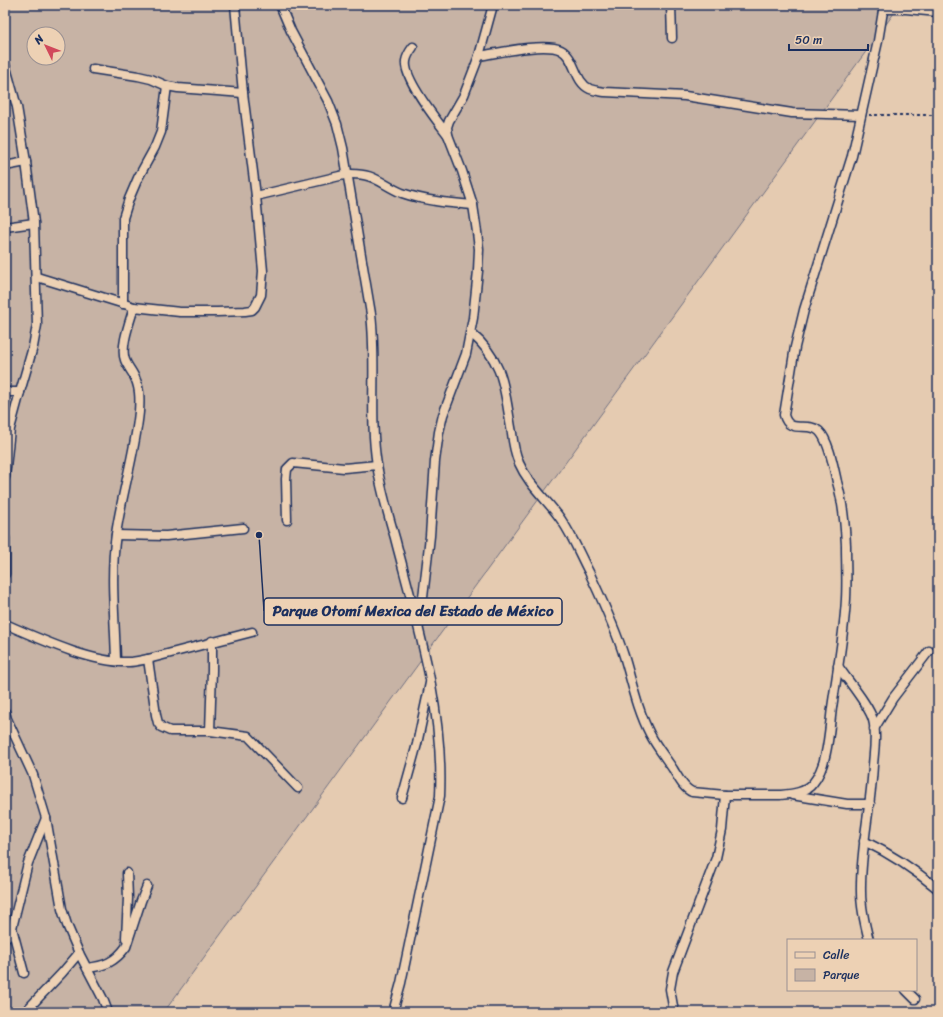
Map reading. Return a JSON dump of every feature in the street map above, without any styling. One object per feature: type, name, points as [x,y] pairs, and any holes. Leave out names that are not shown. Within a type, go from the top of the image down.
[{"type":"street","points":[[37,277],[134,307],[180,312],[217,312],[245,311],[252,310],[256,307],[261,295],[263,271],[256,196],[243,93],[236,5]]},
{"type":"street","points":[[280,5],[290,31],[328,101],[337,124],[343,148],[374,337],[374,424],[377,465],[382,491],[420,629],[439,736],[441,770],[440,796],[401,983],[393,1012]]},
{"type":"street","points":[[420,629],[439,432],[443,415],[466,354],[471,333],[476,294],[479,249],[473,205],[448,135],[447,127],[464,95],[479,56],[493,5]]},
{"type":"street","points":[[671,5],[672,38]]},
{"type":"street","points":[[471,333],[483,343],[491,354],[499,370],[504,384],[514,448],[519,462],[527,478],[562,520],[572,537],[614,630],[624,657],[632,689],[649,734],[681,782],[689,790],[708,794],[725,795],[764,796],[789,794],[802,791],[811,786],[822,768],[826,745],[844,624],[847,573],[845,526],[838,484],[826,442],[818,430],[814,428],[793,426],[786,421],[784,415],[795,347],[804,310],[852,156],[884,7],[938,12]]},
{"type":"street","points":[[413,47],[406,62],[407,71],[425,105],[448,135]]},
{"type":"street","points":[[479,56],[552,47],[567,55],[584,85],[594,90],[605,92],[685,96],[792,113],[862,115]]},
{"type":"street","points":[[5,64],[17,107],[34,223],[38,325],[10,429],[5,477]]},
{"type":"street","points":[[94,68],[151,79],[167,86],[201,91],[243,93]]},
{"type":"street","points":[[123,304],[122,235],[124,218],[128,199],[155,148],[161,132],[167,86]]},
{"type":"street","points":[[5,166],[26,162]]},
{"type":"street","points":[[256,196],[348,174],[369,175],[402,192],[417,197],[438,202],[473,205]]},
{"type":"street","points":[[5,227],[34,223]]},
{"type":"street","points":[[116,661],[114,571],[116,535],[131,462],[139,413],[139,389],[137,382],[125,360],[124,353],[134,307]]},
{"type":"street","points":[[5,392],[20,392]]},
{"type":"street","points":[[287,520],[286,474],[287,469],[293,463],[344,468],[377,465]]},
{"type":"street","points":[[116,535],[166,536],[243,528]]},
{"type":"street","points":[[5,538],[5,574]]},
{"type":"street","points":[[5,624],[48,642],[84,654],[116,661],[130,662],[148,659],[252,632]]},
{"type":"street","points":[[210,731],[212,642]]},
{"type":"street","points":[[874,729],[893,698],[929,651]]},
{"type":"street","points":[[148,659],[156,716],[161,727],[170,731],[210,731],[248,736],[298,788]]},
{"type":"street","points":[[838,666],[868,710],[874,729],[870,804],[864,841],[861,892],[869,939]]},
{"type":"street","points":[[402,798],[417,744],[426,693],[430,681]]},
{"type":"street","points":[[5,712],[33,775],[46,818],[62,909],[67,925],[108,1012]]},
{"type":"street","points":[[789,794],[847,804],[870,804]]},
{"type":"street","points":[[674,1012],[670,989],[673,972],[716,858],[722,830],[725,795]]},
{"type":"street","points":[[5,939],[12,928],[28,863],[46,818]]},
{"type":"street","points":[[864,841],[918,872],[938,889]]},
{"type":"street","points":[[126,947],[128,898],[127,874]]},
{"type":"street","points":[[87,968],[110,963],[126,947],[147,886]]},
{"type":"street","points":[[12,928],[24,973]]},
{"type":"street","points":[[25,1012],[79,953]]},
{"type":"street","points":[[907,991],[915,999]]},
{"type":"path","points":[[862,115],[938,115]]},
{"type":"green space","points":[[5,5],[900,5],[164,1012],[5,1012]]},
{"type":"place","name":"Parque Otomí Mexica del Estado de México","points":[[259,535]]}]
